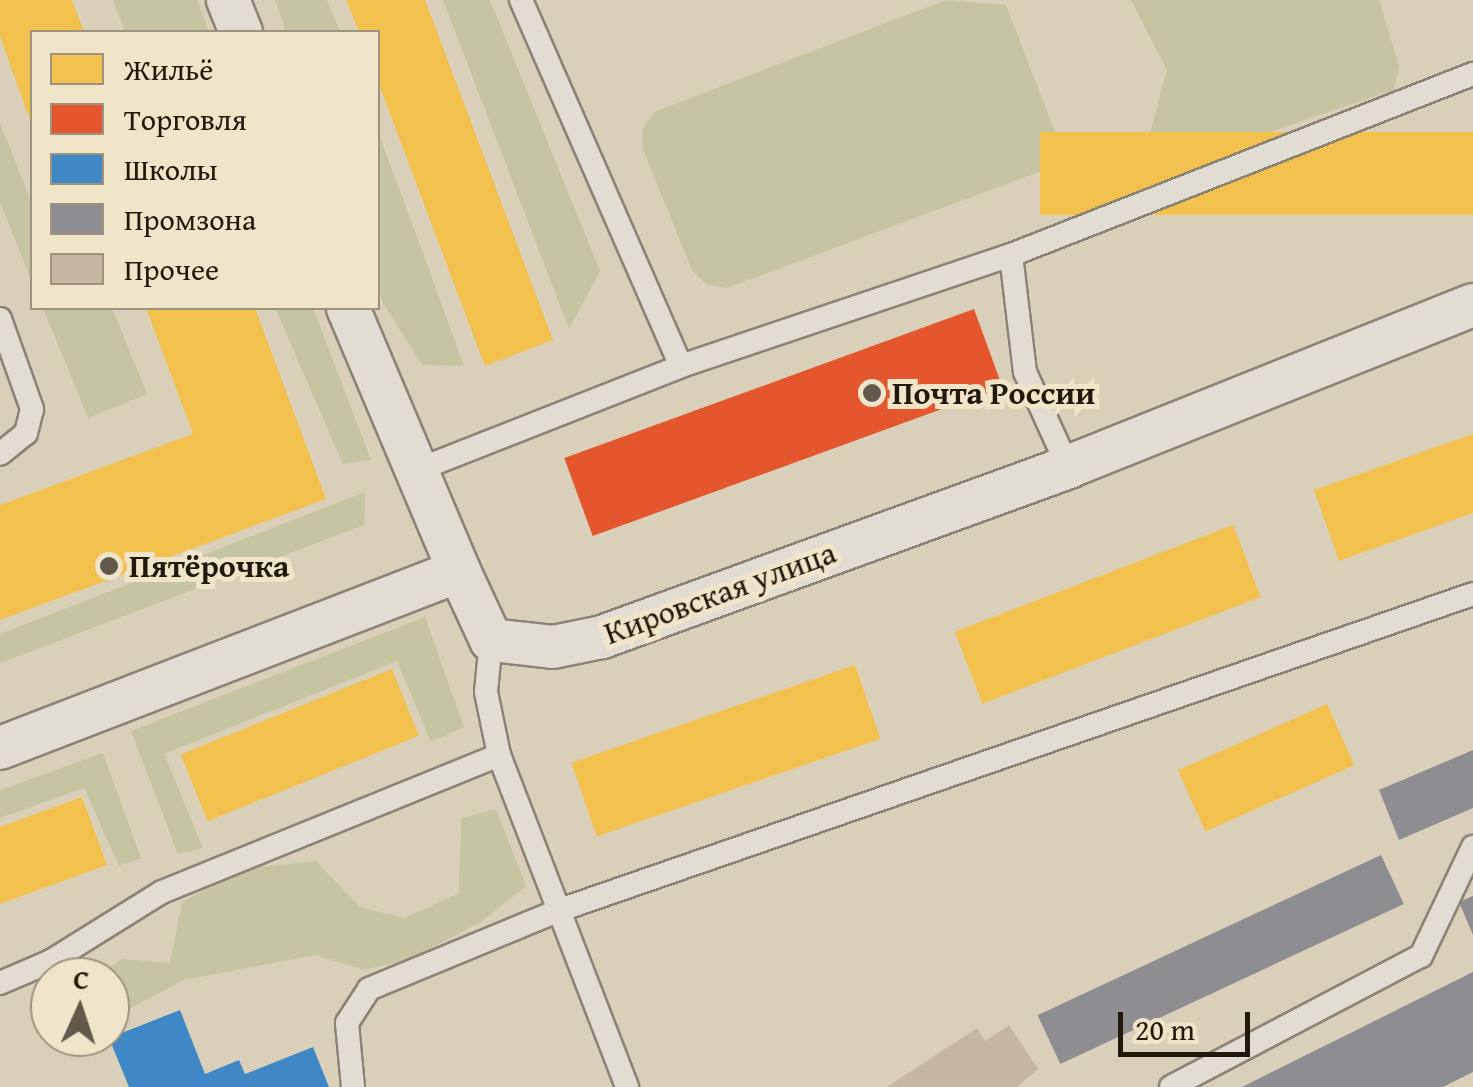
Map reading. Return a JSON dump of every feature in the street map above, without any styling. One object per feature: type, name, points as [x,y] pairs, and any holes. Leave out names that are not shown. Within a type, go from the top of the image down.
[{"type":"street","points":[[228,0],[239,30]]},
{"type":"street","name":"Кировская улица","points":[[491,640],[553,647],[602,638],[1068,467],[1473,306]]},
{"type":"street","points":[[349,310],[414,472],[491,640]]},
{"type":"street","points":[[0,748],[459,572]]},
{"type":"lane","points":[[521,0],[681,366]]},
{"type":"lane","points":[[414,472],[681,366],[1010,255],[1473,74]]},
{"type":"lane","points":[[1010,255],[1025,372],[1068,467]]},
{"type":"lane","points":[[0,318],[32,408],[26,432],[0,454]]},
{"type":"lane","points":[[353,1087],[345,1062],[346,1023],[369,989],[560,910],[1473,594]]},
{"type":"lane","points":[[491,640],[486,692],[499,755],[627,1087]]},
{"type":"lane","points":[[0,983],[51,962],[162,892],[499,755]]},
{"type":"lane","points":[[1171,1087],[1421,956],[1473,847]]},
{"type":"green space","points":[[113,0],[197,0],[208,30],[124,30]]},
{"type":"green space","points":[[275,0],[327,0],[339,30],[285,30]]},
{"type":"green space","points":[[443,0],[490,0],[600,271],[569,329]]},
{"type":"green space","points":[[946,0],[1006,5],[1055,132],[1057,154],[1047,169],[727,288],[707,285],[692,270],[642,147],[643,128],[654,112]]},
{"type":"green space","points":[[1131,0],[1379,0],[1399,66],[1394,90],[1173,165],[1148,140],[1167,70]]},
{"type":"green space","points":[[0,123],[30,198],[30,277],[0,202]]},
{"type":"green space","points":[[380,137],[464,366],[422,365],[383,303]]},
{"type":"green space","points":[[44,310],[113,310],[147,394],[88,418]]},
{"type":"green space","points":[[276,310],[314,310],[371,460],[343,464]]},
{"type":"green space","points":[[365,492],[364,525],[0,663],[0,634]]},
{"type":"green space","points":[[425,617],[464,727],[431,742],[397,661],[164,754],[203,848],[178,854],[131,731]]},
{"type":"green space","points":[[103,753],[141,858],[119,866],[84,788],[0,818],[0,790]]},
{"type":"green space","points":[[496,809],[526,886],[481,922],[408,960],[364,970],[315,955],[184,980],[130,1008],[130,960],[170,963],[182,902],[247,868],[316,861],[360,907],[405,918],[459,893],[461,818]]},
{"type":"building: Жильё","points":[[0,0],[72,0],[83,30],[30,30],[30,120],[0,36]]},
{"type":"building: Жильё","points":[[346,0],[425,0],[553,340],[485,366],[380,87],[380,30],[358,30]]},
{"type":"building: Жильё","points":[[1040,132],[1473,132],[1473,215],[1040,215]]},
{"type":"building: Жильё","points":[[147,310],[256,310],[326,499],[0,620],[0,505],[193,434]]},
{"type":"building: Жильё","points":[[1473,434],[1473,513],[1339,561],[1314,490]]},
{"type":"building: Жильё","points":[[1233,525],[1261,597],[982,704],[955,632]]},
{"type":"building: Жильё","points":[[855,665],[880,739],[597,836],[571,763]]},
{"type":"building: Жильё","points":[[392,669],[419,736],[208,821],[181,754]]},
{"type":"building: Жильё","points":[[1327,704],[1354,765],[1205,832],[1178,770]]},
{"type":"building: Жильё","points":[[82,797],[107,865],[0,904],[0,827]]},
{"type":"building: Торговля","points":[[974,309],[1002,387],[593,536],[564,458]]},
{"type":"building: Школы","points":[[180,1010],[205,1074],[239,1060],[245,1074],[313,1047],[329,1087],[129,1087],[117,1057],[130,1057],[130,1030]]},
{"type":"building: Промзона","points":[[1473,750],[1473,808],[1399,840],[1379,790]]},
{"type":"building: Промзона","points":[[1381,855],[1404,904],[1060,1064],[1038,1015]]},
{"type":"building: Промзона","points":[[1473,896],[1473,935],[1459,902]]},
{"type":"building: Промзона","points":[[1473,972],[1473,1072],[1443,1087],[1242,1087]]},
{"type":"building: Прочее","points":[[1009,1025],[1038,1069],[1017,1087],[887,1087],[977,1028],[985,1041]]},
{"type":"place","name":"Почта России","points":[[872,393]]},
{"type":"place","name":"Пятёрочка","points":[[109,566]]}]
